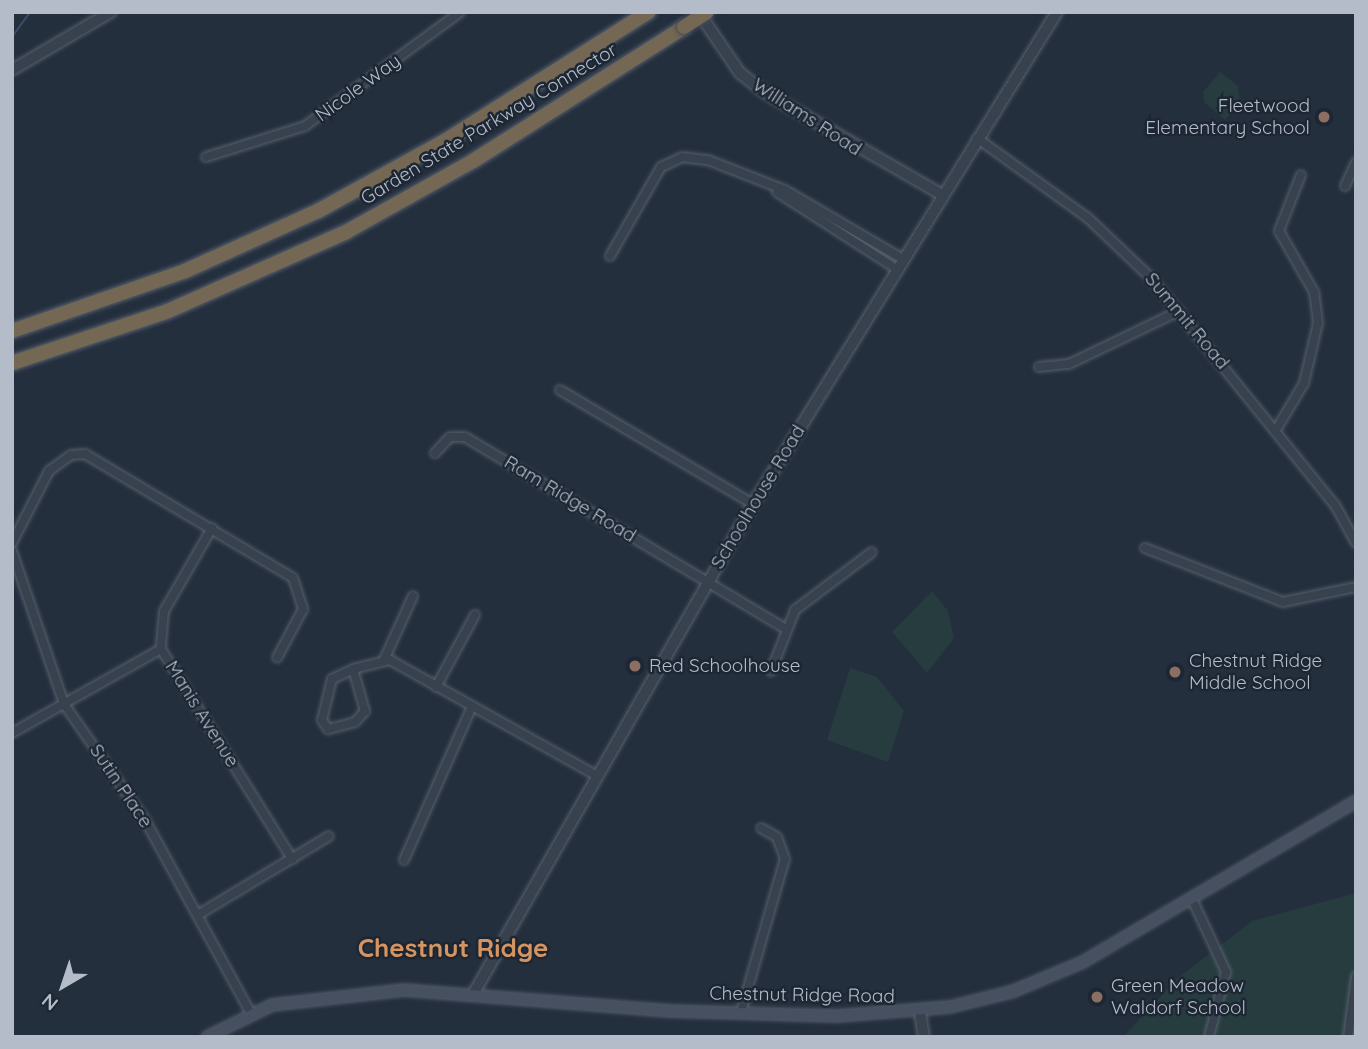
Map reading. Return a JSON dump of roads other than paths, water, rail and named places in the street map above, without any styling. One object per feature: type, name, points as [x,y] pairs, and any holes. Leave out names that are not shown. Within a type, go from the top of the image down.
[{"type":"highway","name":"Garden State Parkway Connector","points":[[12,331],[174,275],[318,211],[445,141],[648,12]]},
{"type":"highway","name":"Garden State Parkway Connector","points":[[12,363],[168,311],[346,232],[462,167],[707,12]]},
{"type":"main road","name":"Chestnut Ridge Road","points":[[207,1037],[250,1012],[318,995],[475,991],[637,1010],[920,1012],[1050,977],[1192,899],[1356,801]]},
{"type":"street","points":[[12,70],[111,12]]},
{"type":"street","name":"Nicole Way","points":[[206,157],[305,126],[460,12]]},
{"type":"street","name":"Williams Road","points":[[698,12],[740,74],[764,92],[941,194]]},
{"type":"street","name":"Schoolhouse Road","points":[[475,991],[753,504],[898,263],[1056,12]]},
{"type":"street","name":"Summit Road","points":[[977,138],[1104,231],[1179,311],[1276,430],[1356,543]]},
{"type":"street","points":[[610,256],[670,160],[708,160],[777,192],[898,263]]},
{"type":"street","points":[[1345,186],[1356,162]]},
{"type":"street","points":[[1276,430],[1304,383],[1318,323],[1314,292],[1279,231],[1301,175]]},
{"type":"street","points":[[1039,367],[1069,364],[1179,311]]},
{"type":"street","points":[[560,390],[753,504]]},
{"type":"street","name":"Ram Ridge Road","points":[[435,453],[450,437],[465,437],[784,628]]},
{"type":"street","points":[[12,543],[49,471],[71,455],[99,461],[212,528],[299,586],[303,609],[277,658]]},
{"type":"street","name":"Manis Avenue","points":[[212,528],[164,611],[161,649],[292,859]]},
{"type":"street","points":[[1145,548],[1283,602],[1356,587]]},
{"type":"street","name":"Sutin Place","points":[[12,551],[64,704],[201,913],[250,1012]]},
{"type":"street","points":[[771,671],[784,628],[809,594],[872,552]]},
{"type":"street","points":[[384,660],[413,596]]},
{"type":"street","points":[[436,687],[475,615]]},
{"type":"street","points":[[12,733],[161,649]]},
{"type":"street","points":[[353,669],[365,711],[355,722],[328,729],[322,720],[332,679],[353,669],[384,660],[596,775]]},
{"type":"street","points":[[404,860],[471,709]]},
{"type":"street","points":[[741,1012],[785,859],[777,837],[761,828]]},
{"type":"street","points":[[201,913],[329,836]]},
{"type":"street","points":[[1192,899],[1226,972],[1209,1037]]},
{"type":"street","points":[[1348,1037],[1356,977]]},
{"type":"street","points":[[920,1012],[924,1037]]},
{"type":"waterway","points":[[12,37],[30,12]]},
{"type":"place","name":"Fleetwood Elementary School","points":[[1324,117]]},
{"type":"place","name":"Red Schoolhouse","points":[[635,666]]},
{"type":"place","name":"Chestnut Ridge Middle School","points":[[1175,672]]},
{"type":"place","name":"Green Meadow Waldorf School","points":[[1097,997]]},
{"type":"district","name":"Chestnut Ridge","points":[[453,948]]}]
